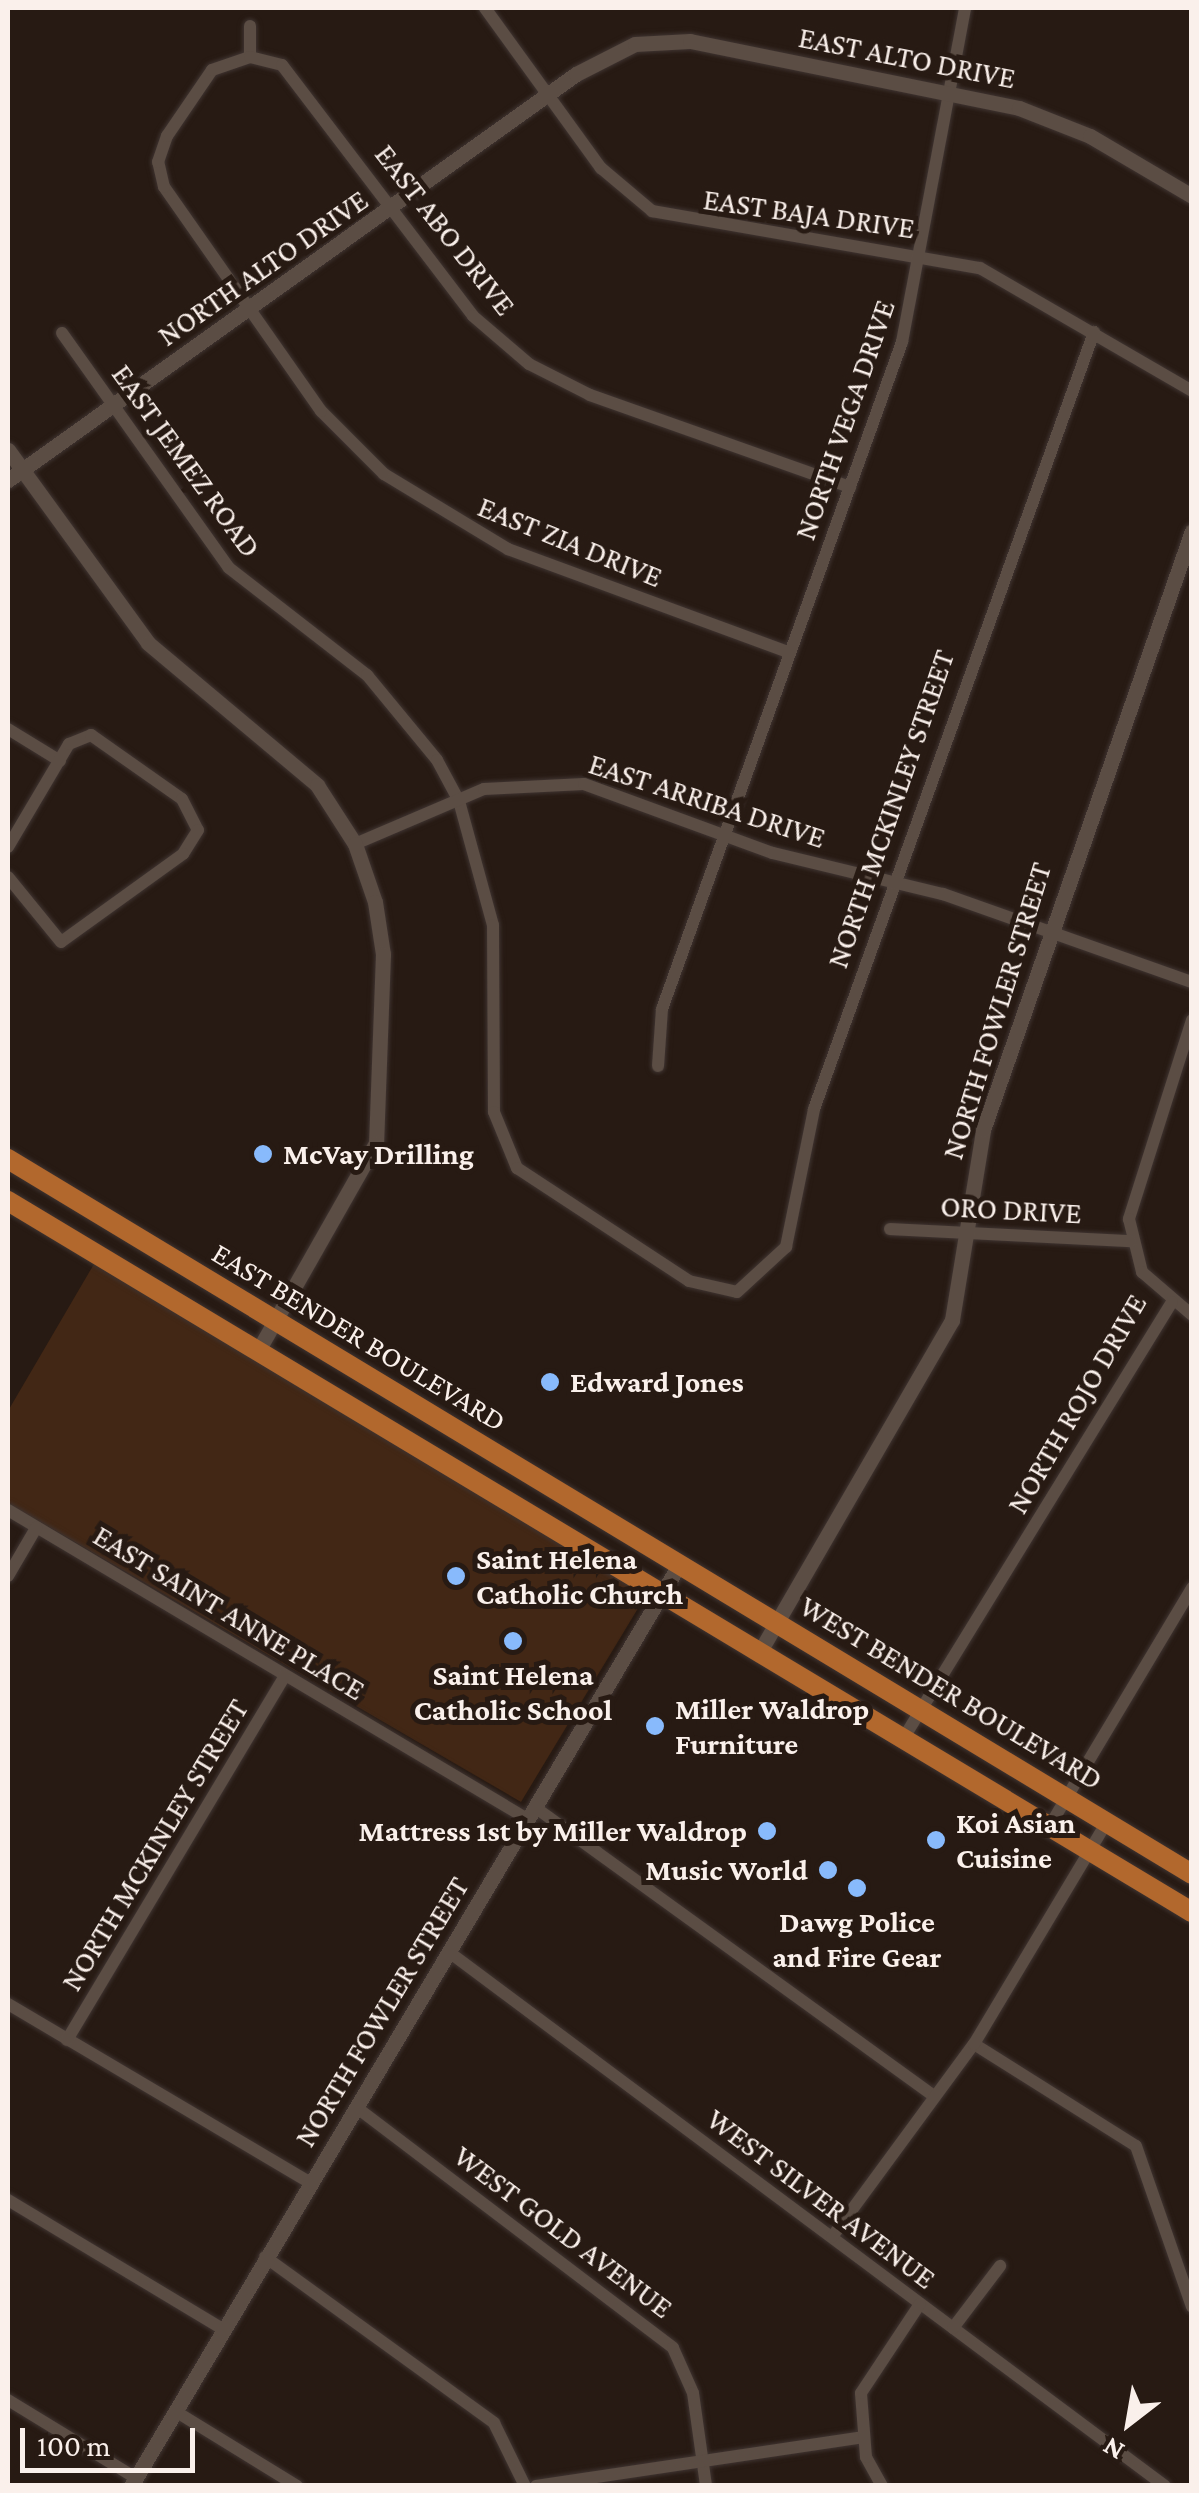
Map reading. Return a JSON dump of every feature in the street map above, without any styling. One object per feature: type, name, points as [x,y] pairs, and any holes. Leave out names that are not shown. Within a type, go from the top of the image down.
[{"type":"main road","name":"EAST BENDER BOULEVARD","points":[[8,1160],[679,1565]]},
{"type":"main road","points":[[8,1201],[1191,1910]]},
{"type":"main road","name":"WEST BENDER BOULEVARD","points":[[679,1565],[1192,1874]]},
{"type":"street","name":"EAST BAJA DRIVE","points":[[485,8],[615,185],[666,217],[922,256],[997,274],[1192,391]]},
{"type":"street","name":"NORTH VEGA DRIVE","points":[[658,1066],[662,1008],[902,342],[922,256],[943,92],[966,8]]},
{"type":"street","points":[[250,26],[250,57]]},
{"type":"street","name":"EAST ALTO DRIVE","points":[[547,95],[604,55],[658,40],[943,92],[1060,122],[1192,196]]},
{"type":"street","name":"EAST ZIA DRIVE","points":[[250,57],[212,70],[190,96],[160,150],[159,175],[248,312],[343,435],[442,515],[531,559],[788,652]]},
{"type":"street","name":"EAST ABO DRIVE","points":[[250,57],[295,76],[473,316],[529,364],[590,395],[850,487]]},
{"type":"street","name":"NORTH ALTO DRIVE","points":[[8,480],[393,209],[547,95]]},
{"type":"street","name":"EAST JEMEZ ROAD","points":[[62,332],[229,568],[392,698],[458,801],[493,925],[492,1080],[504,1147],[540,1190],[690,1281],[736,1292]]},
{"type":"street","name":"NORTH MCKINLEY STREET","points":[[736,1292],[786,1247],[814,1108],[892,880],[1094,332]]},
{"type":"street","points":[[8,450],[148,643],[276,743],[354,844],[383,954],[380,1122],[361,1182],[258,1351]]},
{"type":"street","name":"NORTH FOWLER STREET","points":[[759,1654],[938,1354],[967,1232],[983,1130],[1047,930],[1192,532]]},
{"type":"street","points":[[8,729],[60,761]]},
{"type":"street","points":[[8,847],[68,744],[92,735],[182,799],[194,842],[61,942],[8,877]]},
{"type":"street","name":"EAST ARRIBA DRIVE","points":[[354,844],[516,782],[562,781],[721,836],[892,880],[1192,982]]},
{"type":"street","points":[[1130,1241],[1132,1195],[1192,1020]]},
{"type":"street","name":"ORO DRIVE","points":[[890,1228],[1130,1241]]},
{"type":"street","name":"NORTH ROJO DRIVE","points":[[903,1740],[1172,1302],[1142,1272],[1130,1241]]},
{"type":"street","points":[[1172,1302],[1192,1314]]},
{"type":"street","name":"EAST SAINT ANNE PLACE","points":[[8,1510],[286,1676],[532,1814],[934,2096]]},
{"type":"street","points":[[8,1576],[36,1528]]},
{"type":"street","name":"NORTH FOWLER STREET","points":[[133,2482],[679,1565]]},
{"type":"street","points":[[1048,1827],[1192,1588]]},
{"type":"street","name":"NORTH MCKINLEY STREET","points":[[67,2040],[286,1676]]},
{"type":"street","points":[[832,2237],[974,2044],[1107,1822]]},
{"type":"street","name":"WEST SILVER AVENUE","points":[[449,1952],[1165,2486]]},
{"type":"street","points":[[8,2004],[312,2183]]},
{"type":"street","points":[[974,2044],[1136,2146],[1192,2307]]},
{"type":"street","name":"WEST GOLD AVENUE","points":[[356,2107],[673,2348],[693,2393],[706,2486]]},
{"type":"street","points":[[8,2200],[224,2330]]},
{"type":"street","points":[[265,2256],[494,2424],[525,2486]]},
{"type":"street","points":[[953,2328],[1000,2266]]},
{"type":"street","points":[[882,2486],[862,2437],[865,2382],[920,2304]]},
{"type":"street","points":[[8,2400],[133,2482]]},
{"type":"street","points":[[175,2411],[296,2486]]},
{"type":"street","points":[[536,2486],[862,2437]]},
{"type":"shaded area","points":[[94,1264],[646,1595],[521,1802],[8,1503],[8,1411]]},
{"type":"place","name":"McVay Drilling","points":[[263,1154]]},
{"type":"place","name":"Edward Jones","points":[[550,1382]]},
{"type":"place","name":"Saint Helena Catholic Church","points":[[456,1576]]},
{"type":"place","name":"Saint Helena Catholic School","points":[[513,1641]]},
{"type":"place","name":"Miller Waldrop Furniture","points":[[655,1726]]},
{"type":"place","name":"Mattress 1st by Miller Waldrop","points":[[767,1831]]},
{"type":"place","name":"Koi Asian Cuisine","points":[[936,1840]]},
{"type":"place","name":"Music World","points":[[828,1870]]},
{"type":"place","name":"Dawg Police and Fire Gear","points":[[857,1888]]}]
